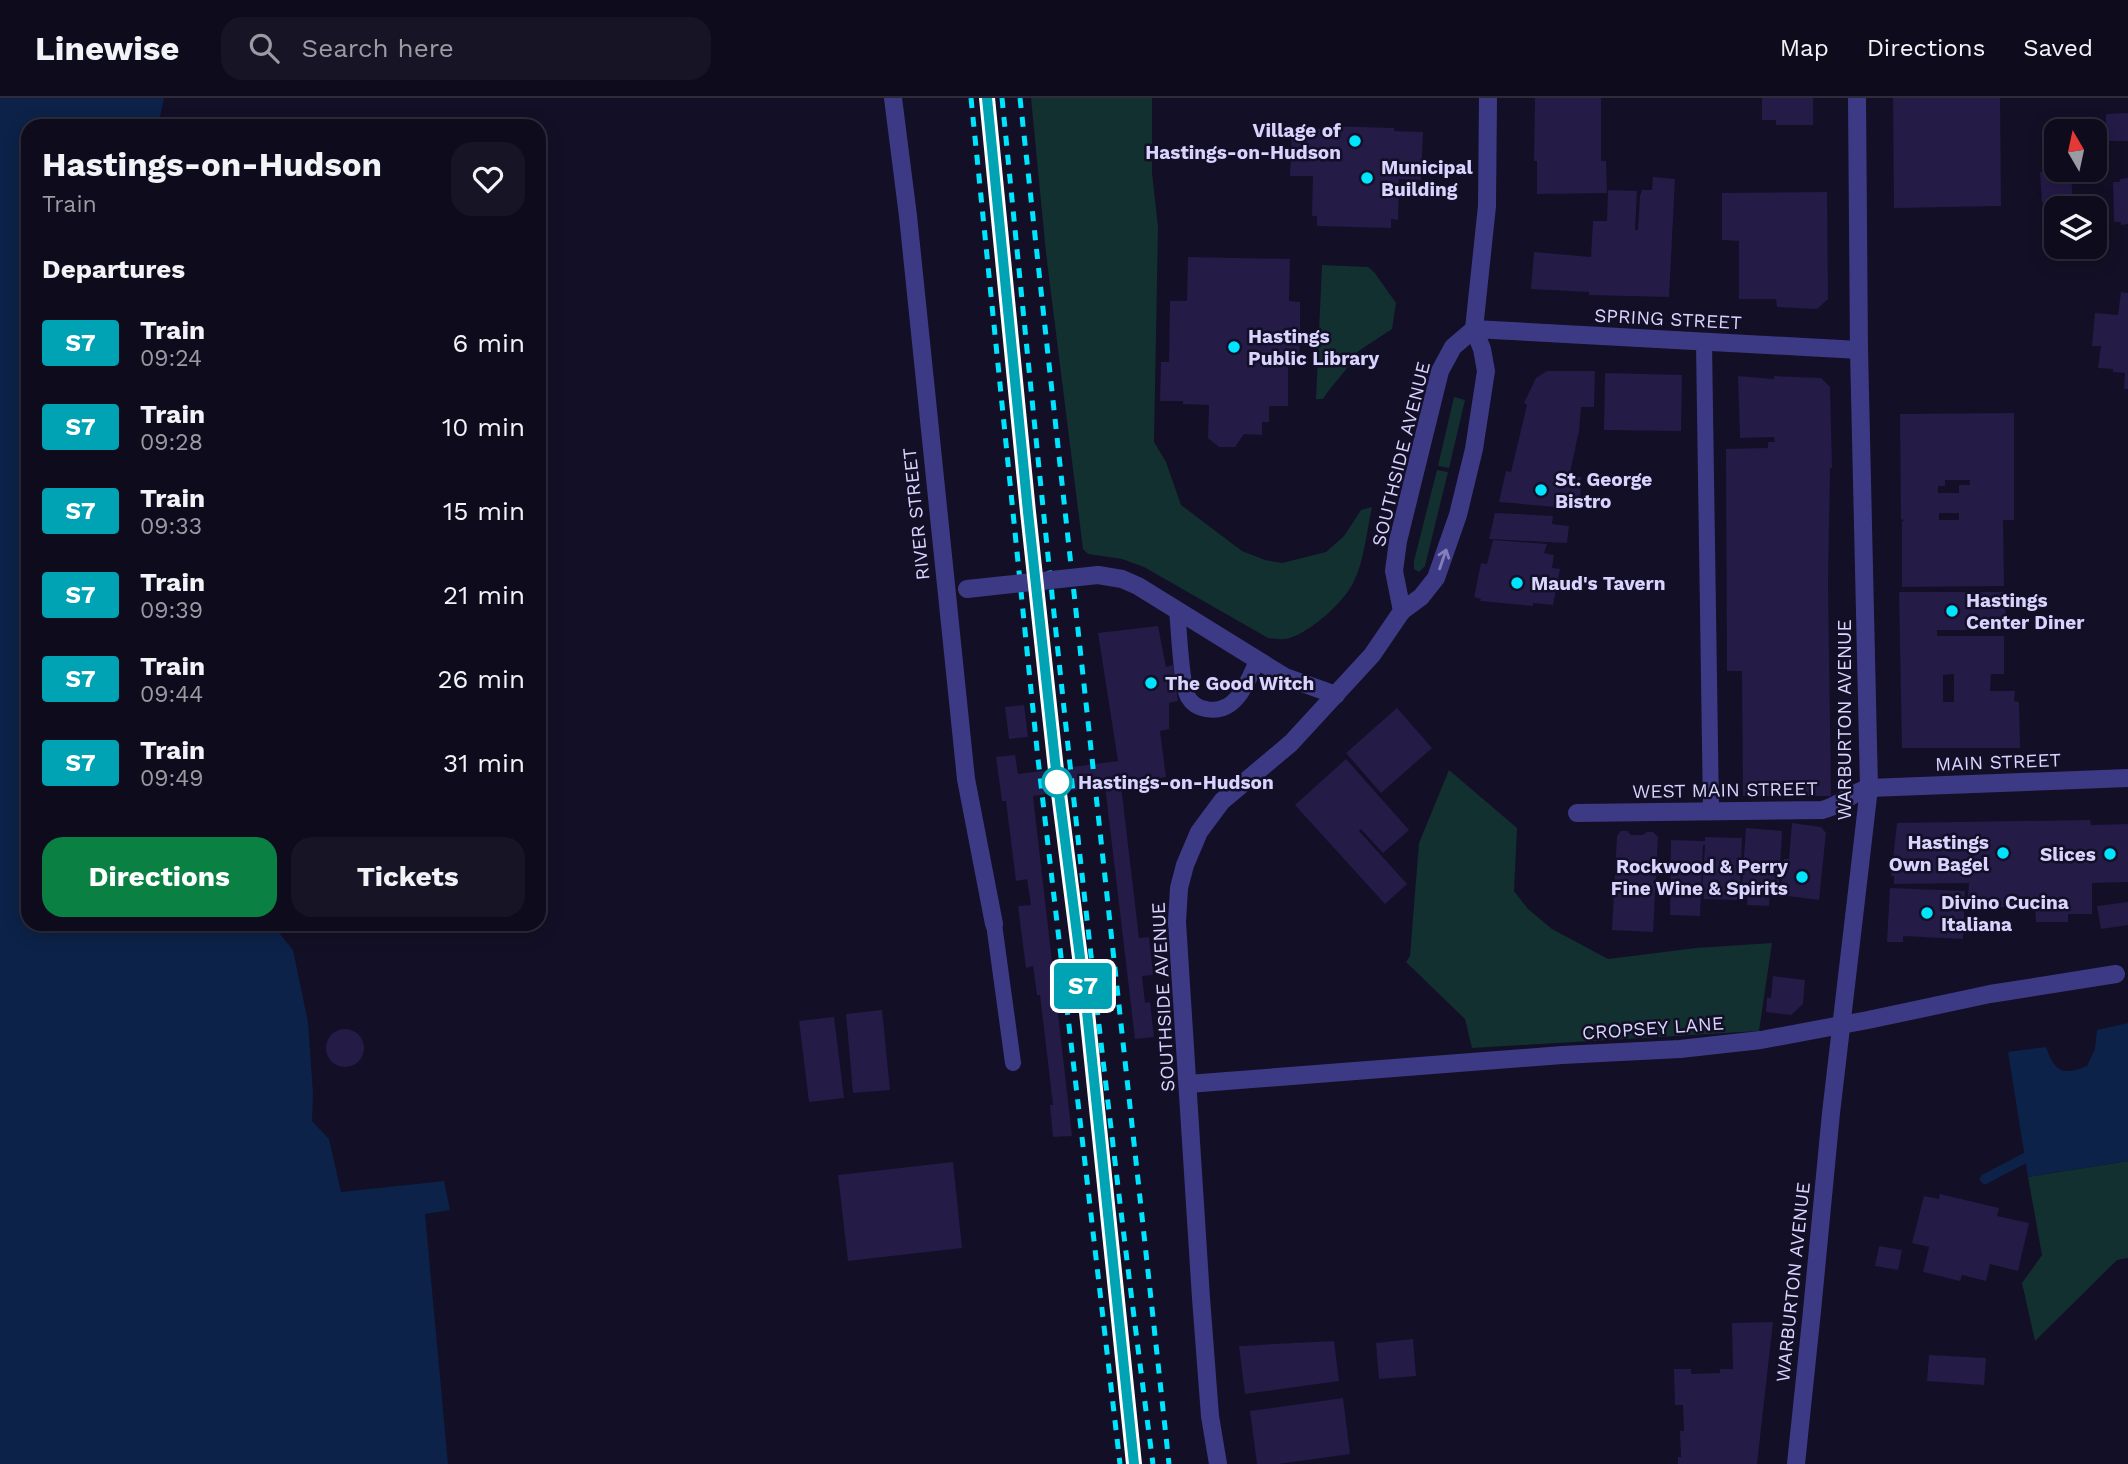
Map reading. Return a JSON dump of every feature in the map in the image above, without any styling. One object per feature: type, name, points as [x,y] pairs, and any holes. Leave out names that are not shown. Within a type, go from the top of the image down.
[{"type":"street","name":"RIVER STREET","points":[[893,98],[908,216],[966,779],[993,924]]},
{"type":"street","points":[[1474,329],[1487,206],[1489,98]]},
{"type":"street","name":"WARBURTON AVENUE","points":[[1796,1464],[1831,1113],[1869,788],[1859,350],[1857,98]]},
{"type":"street","name":"SPRING STREET","points":[[1474,329],[1859,350]]},
{"type":"street","name":"SOUTHSIDE AVENUE","points":[[1218,1464],[1209,1416],[1177,922],[1178,888],[1199,832],[1223,801],[1291,743],[1371,655],[1402,611],[1421,597],[1436,578],[1458,516],[1474,449],[1486,371],[1482,349],[1474,329],[1453,347],[1440,370],[1398,541],[1394,571],[1402,611]]},
{"type":"street","points":[[945,591],[1098,575],[1122,579],[1138,586],[1285,677],[1336,695]]},
{"type":"street","name":"MAIN STREET","points":[[1869,788],[2128,778]]},
{"type":"street","name":"WEST MAIN STREET","points":[[1577,813],[1822,810],[1832,808],[1855,792],[1869,788]]},
{"type":"street","name":"CROPSEY LANE","points":[[1188,1084],[1562,1055],[1681,1049],[1761,1040],[1990,994],[2122,973]]},
{"type":"lane","points":[[1704,342],[1712,812]]},
{"type":"lane","points":[[1177,610],[1187,696],[1199,708],[1209,710],[1231,705],[1246,685],[1257,661]]},
{"type":"lane","points":[[993,924],[1013,1063]]},
{"type":"green space","points":[[1031,98],[1152,98],[1152,173],[1158,227],[1154,442],[1166,462],[1181,505],[1242,551],[1282,563],[1326,552],[1344,536],[1361,510],[1372,507],[1365,545],[1354,581],[1343,598],[1326,615],[1299,634],[1285,639],[1268,638],[1144,567],[1122,559],[1088,554],[1083,549],[1046,253]]},
{"type":"green space","points":[[1322,265],[1368,267],[1396,303],[1392,329],[1357,352],[1323,399],[1316,399]]},
{"type":"green space","points":[[1454,397],[1465,400],[1449,468],[1438,466]]},
{"type":"green space","points":[[1437,470],[1448,472],[1425,566],[1419,572],[1414,569],[1414,561]]},
{"type":"green space","points":[[1449,770],[1517,828],[1514,891],[1528,909],[1552,929],[1608,959],[1696,948],[1772,943],[1759,1031],[1472,1048],[1465,1019],[1406,962],[1410,956],[1419,843]]},
{"type":"green space","points":[[2128,1161],[2128,1258],[2117,1260],[2035,1341],[2022,1283],[2042,1255],[2028,1177]]},
{"type":"water","points":[[0,98],[164,98],[160,119],[21,119],[21,931],[279,931],[293,950],[308,1022],[313,1093],[312,1121],[329,1139],[341,1192],[444,1181],[450,1210],[425,1214],[448,1464],[0,1464]]},
{"type":"water","points":[[2128,1023],[2128,1161],[2028,1177],[2008,1052],[2046,1047],[2056,1067],[2071,1071],[2087,1066],[2095,1049],[2097,1030]]},
{"type":"building","points":[[1535,98],[1601,98],[1601,161],[1606,161],[1607,193],[1537,194],[1537,161],[1534,161]]},
{"type":"building","points":[[1762,98],[1813,98],[1813,125],[1776,125],[1776,120],[1762,120]]},
{"type":"building","points":[[1893,98],[2000,98],[2001,206],[1894,208]]},
{"type":"building","points":[[2128,113],[2128,141],[2107,141],[2106,114]]},
{"type":"building","name":"Municipal Building","points":[[1325,126],[1394,128],[1394,131],[1423,132],[1421,180],[1399,179],[1398,220],[1391,219],[1391,228],[1317,226],[1317,216],[1312,216],[1313,176],[1290,176],[1292,128],[1325,129]]},
{"type":"building","points":[[2040,172],[2044,172],[2044,182],[2072,182],[2072,196],[2044,196],[2042,203]]},
{"type":"building","points":[[1653,177],[1675,179],[1669,297],[1589,295],[1589,292],[1531,289],[1534,252],[1591,257],[1593,221],[1607,221],[1608,190],[1637,191],[1635,230],[1638,230],[1640,196],[1642,190],[1652,190]]},
{"type":"building","points":[[2128,178],[2128,224],[2121,225],[2121,222],[2114,222],[2113,182]]},
{"type":"building","points":[[1827,192],[1828,299],[1817,309],[1777,307],[1776,299],[1739,299],[1739,241],[1722,240],[1722,193]]},
{"type":"building","name":"Hastings Public Library","points":[[1188,257],[1290,259],[1289,301],[1300,302],[1300,332],[1299,363],[1288,363],[1288,406],[1269,406],[1269,422],[1262,422],[1262,435],[1244,434],[1235,447],[1219,447],[1208,438],[1209,405],[1160,401],[1161,362],[1169,362],[1170,301],[1187,301]]},
{"type":"building","points":[[2121,292],[2128,293],[2128,389],[2124,389],[2125,373],[2098,368],[2101,346],[2092,346],[2095,313],[2118,315]]},
{"type":"building","points":[[1547,371],[1595,371],[1594,407],[1581,407],[1569,477],[1581,477],[1580,509],[1499,502],[1506,471],[1511,472],[1527,405],[1524,403],[1536,378]]},
{"type":"building","points":[[1605,373],[1682,375],[1681,431],[1604,430]]},
{"type":"building","points":[[1738,376],[1774,379],[1774,376],[1821,378],[1830,387],[1832,468],[1828,583],[1831,796],[1743,796],[1742,671],[1727,671],[1726,449],[1768,448],[1768,442],[1775,442],[1774,437],[1740,438]]},
{"type":"building","points":[[2014,413],[2014,520],[2003,520],[2004,586],[1902,587],[1904,520],[1901,519],[1900,414]],"holes":[[[1945,480],[1970,480],[1970,485],[1959,485],[1959,493],[1938,493],[1938,486],[1945,486]],[[1939,513],[1959,513],[1959,520],[1939,520]]]},
{"type":"building","points":[[1495,513],[1553,516],[1552,524],[1569,526],[1567,543],[1489,539]]},
{"type":"building","name":"Maud's Tavern","points":[[1493,540],[1547,544],[1544,553],[1554,555],[1552,568],[1560,569],[1553,605],[1480,601],[1481,599],[1474,597],[1481,563],[1487,564]]},
{"type":"building","points":[[1899,592],[2005,592],[2006,630],[1937,630],[1937,636],[2004,636],[2004,674],[1991,674],[1990,691],[2015,691],[2014,701],[2019,702],[2020,748],[1902,748]],"holes":[[[1954,674],[1954,702],[1943,702],[1943,675]]]},
{"type":"building","points":[[1158,626],[1166,667],[1173,665],[1178,701],[1169,703],[1169,729],[1160,731],[1166,777],[1121,785],[1139,938],[1149,937],[1153,975],[1142,976],[1145,1003],[1150,1002],[1154,1037],[1135,1039],[1105,786],[1033,796],[1072,1136],[1053,1137],[1050,1105],[1053,1105],[1040,995],[1037,995],[1033,966],[1026,968],[1018,906],[1031,905],[1027,879],[1016,881],[1006,801],[1002,801],[996,757],[1015,755],[1018,774],[1118,761],[1098,633]]},
{"type":"building","points":[[1024,705],[1028,737],[1009,739],[1005,707]]},
{"type":"building","points":[[1397,708],[1432,748],[1381,793],[1346,753]]},
{"type":"building","points":[[1346,759],[1409,830],[1383,853],[1361,829],[1359,831],[1407,884],[1385,904],[1295,805]]},
{"type":"building","points":[[2090,820],[2091,825],[2128,824],[2128,882],[2092,883],[2092,914],[2068,914],[2068,922],[2036,922],[2035,907],[1967,907],[1969,883],[1894,884],[1894,876],[1891,876],[1897,823]]},
{"type":"building","name":"Rockwood & Perry Fine Wine & Spirits","points":[[1792,823],[1821,827],[1826,833],[1819,900],[1780,895],[1784,859],[1789,859]]},
{"type":"building","points":[[1746,828],[1782,831],[1779,888],[1770,887],[1769,906],[1747,905],[1748,885],[1742,885]]},
{"type":"building","points":[[1621,831],[1627,831],[1631,835],[1653,832],[1658,837],[1653,932],[1612,930],[1617,836]]},
{"type":"building","points":[[1705,837],[1742,838],[1740,893],[1737,893],[1737,900],[1704,899],[1703,845],[1700,916],[1670,915],[1671,840],[1705,841]]},
{"type":"building","name":"Divino Cucina Italiana","points":[[1890,888],[1965,891],[1963,939],[1903,936],[1903,942],[1887,942]]},
{"type":"building","points":[[2128,902],[2128,925],[2101,929],[2097,906]]},
{"type":"building","points":[[1773,976],[1805,980],[1803,1004],[1791,1015],[1766,1012],[1767,998],[1771,998]]},
{"type":"building","points":[[882,1010],[890,1090],[853,1093],[846,1014]]},
{"type":"building","points":[[834,1017],[844,1098],[809,1102],[799,1021]]},
{"type":"building","points":[[345,1029],[358,1035],[364,1048],[358,1061],[345,1067],[332,1061],[326,1048],[332,1035]]},
{"type":"building","points":[[953,1162],[962,1248],[848,1261],[838,1175]]},
{"type":"building","points":[[1940,1194],[1999,1208],[1997,1216],[2029,1223],[2018,1271],[1990,1264],[1986,1281],[1962,1275],[1960,1281],[1923,1272],[1929,1247],[1912,1243],[1924,1196],[1939,1199]]},
{"type":"building","points":[[1879,1246],[1902,1250],[1898,1270],[1875,1266]]},
{"type":"building","points":[[1773,1322],[1757,1464],[1678,1464],[1678,1457],[1681,1457],[1680,1431],[1684,1431],[1683,1405],[1675,1405],[1674,1369],[1691,1369],[1691,1374],[1720,1373],[1720,1369],[1733,1369],[1732,1323]]},
{"type":"building","points":[[1413,1339],[1416,1376],[1379,1379],[1376,1343]]},
{"type":"building","points":[[1334,1341],[1339,1381],[1245,1394],[1239,1346]]},
{"type":"building","points":[[1929,1355],[1986,1358],[1984,1385],[1927,1381]]},
{"type":"building","points":[[1343,1398],[1350,1454],[1278,1464],[1257,1464],[1250,1411]]},
{"type":"waterway","points":[[1985,1179],[2025,1158],[2037,1157]]},
{"type":"railway","points":[[971,98],[1038,759],[1120,1464]]},
{"type":"railway","points":[[987,98],[1028,512],[1056,770],[1087,1012],[1134,1464]]},
{"type":"railway","points":[[1002,98],[1091,953],[1153,1464]]},
{"type":"railway","points":[[1020,98],[1169,1464]]},
{"type":"train","name":"S7","points":[[987,98],[1028,512],[1056,770],[1087,1012],[1134,1464]]},
{"type":"place","name":"Village of Hastings-on-Hudson","points":[[1355,141]]},
{"type":"place","name":"Municipal Building","points":[[1367,178]]},
{"type":"place","name":"Hastings Public Library","points":[[1234,347]]},
{"type":"place","name":"St. George Bistro","points":[[1541,490]]},
{"type":"place","name":"Maud's Tavern","points":[[1517,583]]},
{"type":"place","name":"Hastings Center Diner","points":[[1952,611]]},
{"type":"place","name":"The Good Witch","points":[[1151,683]]},
{"type":"place","name":"Hastings-on-Hudson","points":[[1057,782]]},
{"type":"place","name":"Hastings Own Bagel","points":[[2003,853]]},
{"type":"place","name":"Slices","points":[[2110,854]]},
{"type":"place","name":"Rockwood & Perry Fine Wine & Spirits","points":[[1802,877]]},
{"type":"place","name":"Divino Cucina Italiana","points":[[1927,913]]}]
